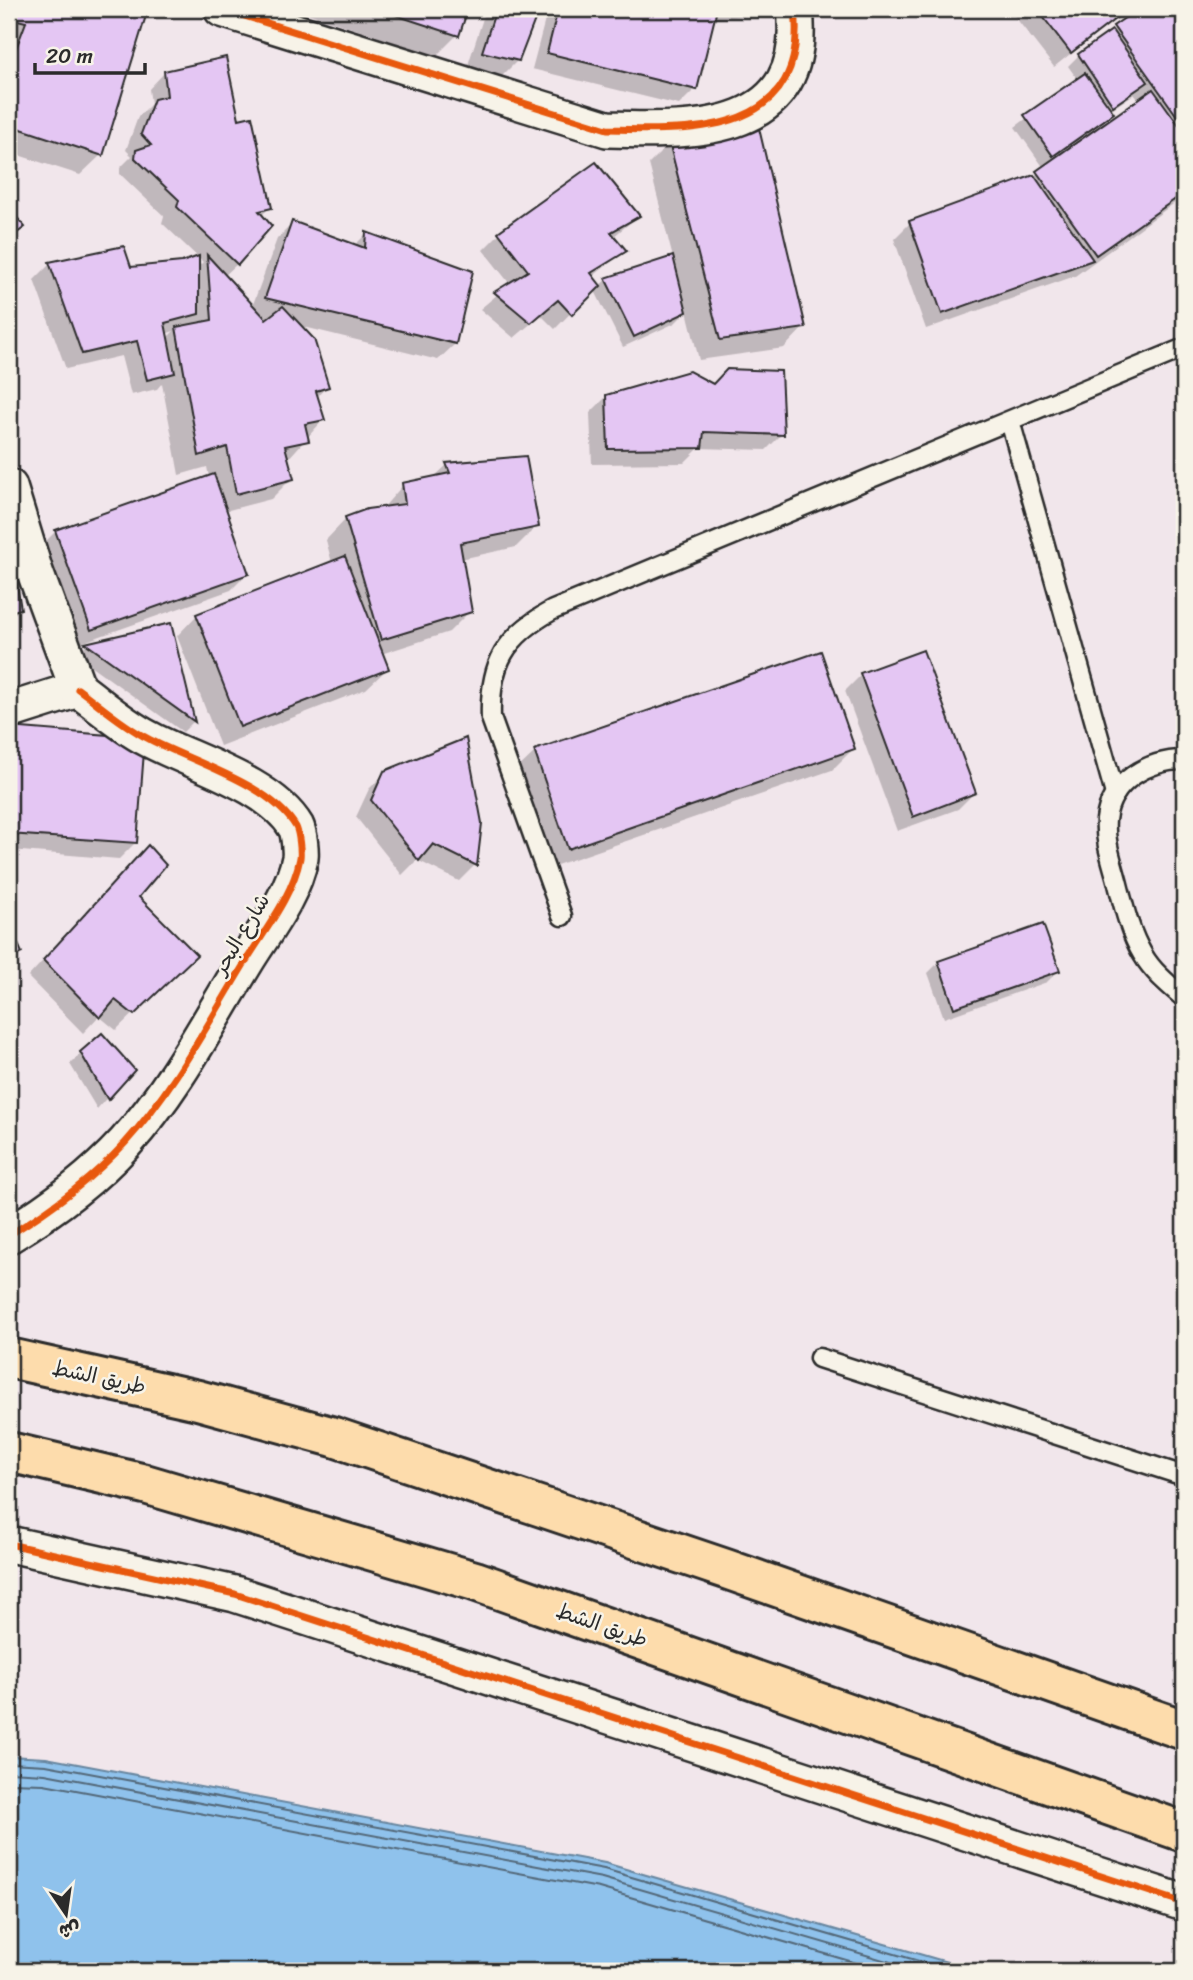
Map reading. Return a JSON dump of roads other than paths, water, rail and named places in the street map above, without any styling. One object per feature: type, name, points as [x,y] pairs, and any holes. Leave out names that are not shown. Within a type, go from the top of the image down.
[{"type":"highway","name":"طريق الشط","points":[[9,1358],[198,1400],[334,1437],[726,1569],[1184,1730]]},
{"type":"highway","name":"طريق الشط","points":[[9,1451],[145,1484],[475,1580],[1184,1832]]},
{"type":"street","points":[[222,9],[607,129],[653,131],[721,125],[758,109],[782,87],[793,54],[795,9]]},
{"type":"street","points":[[9,487],[34,572],[78,689],[9,710]]},
{"type":"street","name":"شارع البحر","points":[[9,1235],[43,1213],[89,1175],[123,1144],[161,1100],[272,918],[292,881],[300,856],[296,828],[276,806],[235,777],[145,738],[78,689]]},
{"type":"street","points":[[9,1544],[235,1594],[1184,1903]]},
{"type":"lane","points":[[562,916],[491,718],[490,691],[496,665],[510,642],[529,623],[553,610],[1184,348]]},
{"type":"lane","points":[[1010,421],[1115,794]]},
{"type":"lane","points":[[1184,760],[1155,763],[1132,775],[1115,794],[1106,819],[1108,844],[1128,920],[1144,956],[1184,998]]},
{"type":"lane","points":[[819,1358],[1184,1476]]},
{"type":"water","points":[[9,1756],[46,1758],[605,1863],[978,1971],[9,1971]]}]
